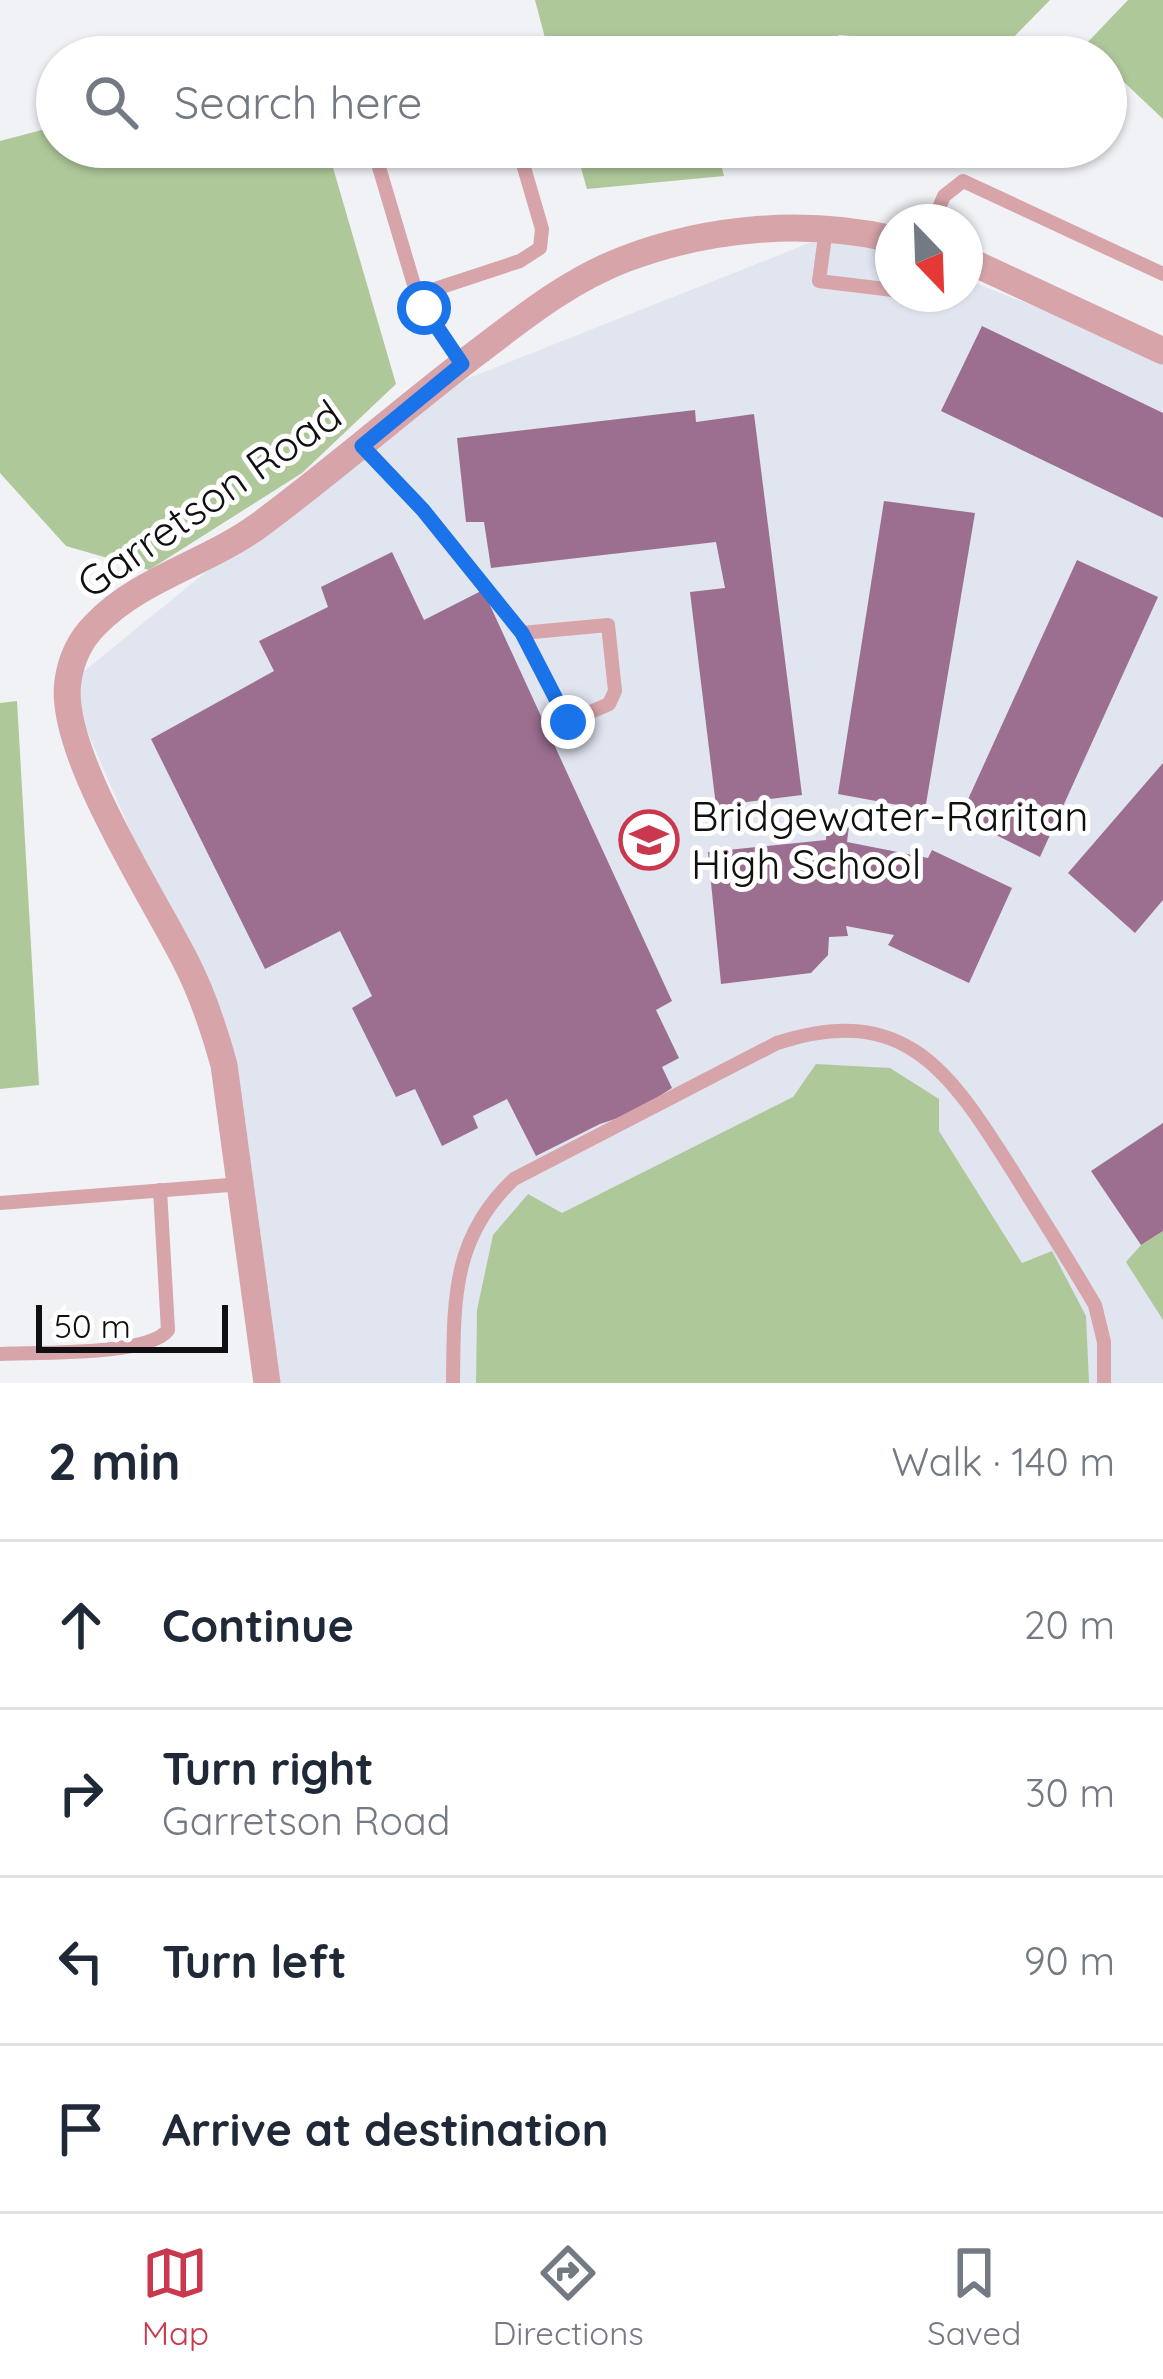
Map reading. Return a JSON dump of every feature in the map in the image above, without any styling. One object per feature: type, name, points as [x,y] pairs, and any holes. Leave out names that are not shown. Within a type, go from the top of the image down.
[{"type":"street","name":"Garretson Road","points":[[267,1383],[224,1065],[189,967],[80,757],[66,705],[67,685],[81,643],[95,624],[146,588],[253,530],[560,290],[623,260],[686,240],[747,230],[826,229],[875,236]]},
{"type":"street","points":[[983,267],[1163,351]]},
{"type":"lane","points":[[379,168],[418,295],[462,364]]},
{"type":"lane","points":[[418,295],[520,261],[540,248],[542,230],[524,168]]},
{"type":"lane","points":[[941,204],[963,181],[1163,274]]},
{"type":"lane","points":[[826,229],[819,281],[875,288]]},
{"type":"lane","points":[[362,446],[423,510],[522,633],[568,722],[609,704],[615,691],[608,625],[522,633]]},
{"type":"lane","points":[[453,1383],[462,1257],[492,1200],[514,1179],[777,1043],[815,1031],[854,1030],[891,1039],[935,1063],[964,1094],[1095,1305],[1104,1342],[1104,1383]]},
{"type":"lane","points":[[0,1203],[242,1184]]},
{"type":"lane","points":[[0,1354],[140,1346],[163,1338],[168,1330],[160,1190]]},
{"type":"shaded area","name":"Bridgewater-Raritan High School","points":[[842,230],[875,244],[875,312],[983,312],[983,286],[1163,357],[1163,1383],[261,1383],[202,996],[67,685],[421,397]]},
{"type":"green space","points":[[535,0],[1050,0],[1015,36],[544,36]]},
{"type":"green space","points":[[1128,0],[1163,0],[1163,119],[1127,85],[1127,36],[1094,36]]},
{"type":"green space","points":[[36,132],[36,168],[333,168],[396,384],[302,473],[149,570],[66,546],[0,473],[0,141]]},
{"type":"green space","points":[[581,168],[722,168],[724,176],[587,189]]},
{"type":"green space","points":[[17,701],[39,1085],[0,1089],[0,703]]},
{"type":"green space","points":[[816,1064],[890,1068],[939,1099],[939,1131],[1022,1263],[1052,1251],[1086,1316],[1089,1383],[476,1383],[477,1310],[493,1235],[528,1194],[562,1213],[793,1097]]},
{"type":"green space","points":[[1163,1231],[1163,1320],[1126,1262]]},
{"type":"building","points":[[982,326],[1163,413],[1163,518],[941,411]]},
{"type":"building","points":[[695,410],[696,422],[754,414],[802,795],[716,806],[690,592],[725,588],[716,542],[491,568],[484,522],[466,522],[457,438]]},
{"type":"building","points":[[884,501],[975,513],[925,810],[838,794]]},
{"type":"building","points":[[392,552],[424,620],[483,590],[672,1001],[656,1010],[679,1058],[662,1067],[672,1088],[633,1113],[536,1156],[507,1099],[473,1116],[478,1128],[442,1146],[415,1089],[396,1097],[352,1008],[372,996],[340,931],[265,969],[151,739],[274,671],[259,641],[328,607],[321,587]]},
{"type":"building","points":[[1077,560],[1158,597],[1040,857],[960,817]]},
{"type":"building","points":[[1163,763],[1163,900],[1135,933],[1068,873]]},
{"type":"building","points":[[827,823],[849,826],[847,842],[928,858],[932,850],[1012,888],[969,983],[888,945],[894,935],[846,926],[848,936],[829,937],[828,955],[811,973],[721,984],[708,852],[826,840]]},
{"type":"building","points":[[1163,1123],[1163,1231],[1141,1245],[1091,1171]]},
{"type":"place","name":"Bridgewater-Raritan High School","points":[[649,840]]},
{"type":"route","points":[[424,308],[462,364],[362,446],[423,510],[522,633],[568,722]]}]
